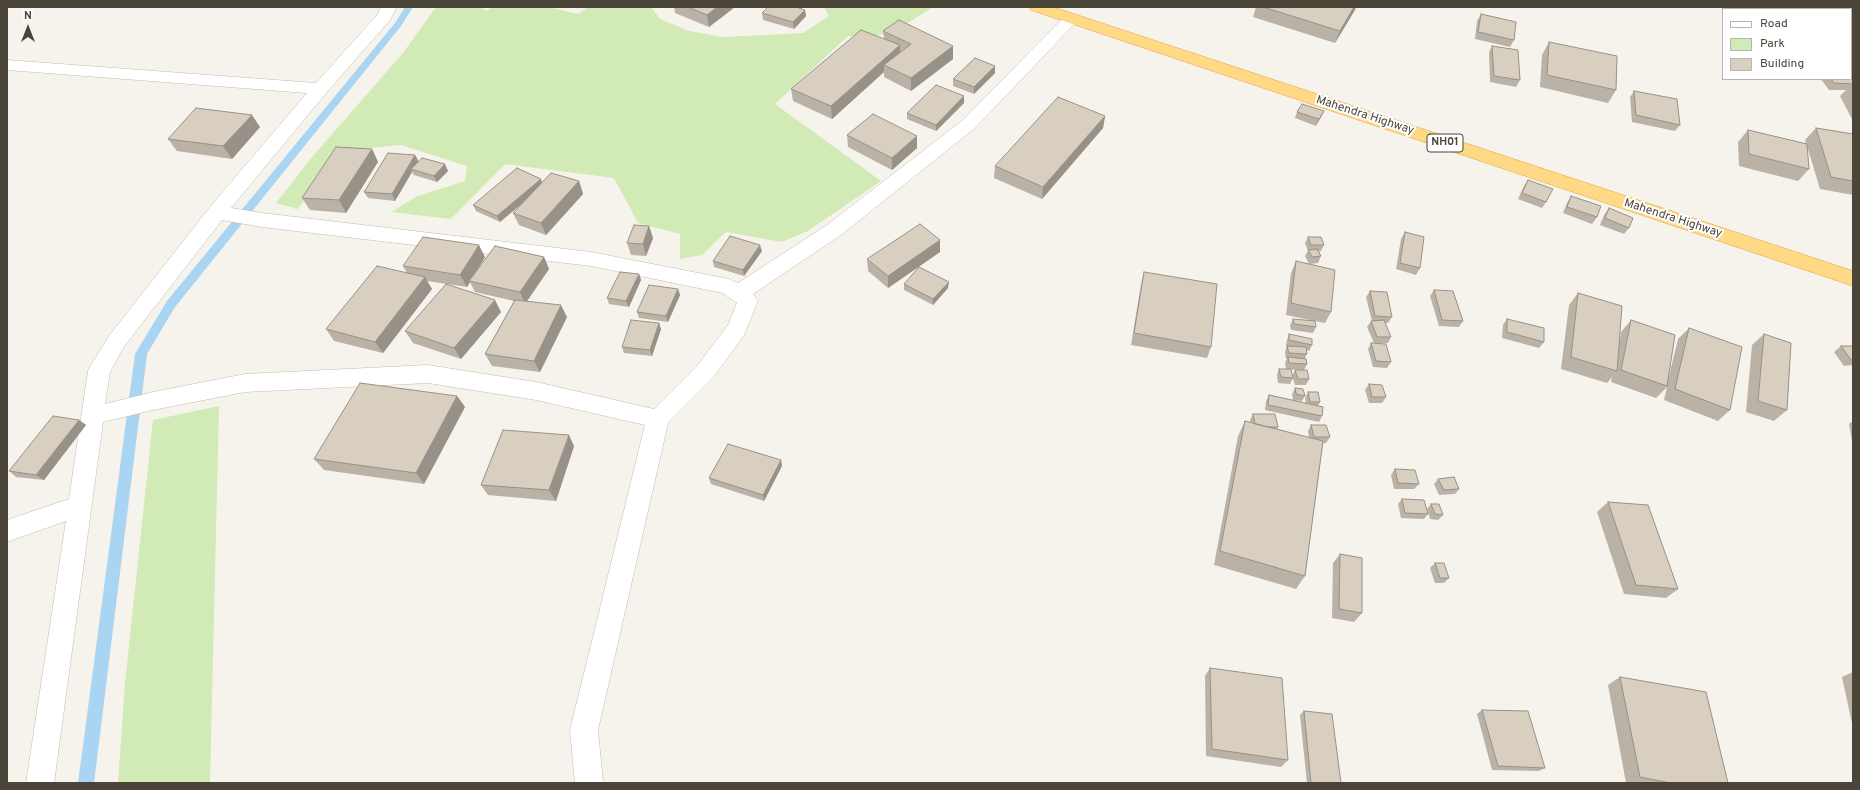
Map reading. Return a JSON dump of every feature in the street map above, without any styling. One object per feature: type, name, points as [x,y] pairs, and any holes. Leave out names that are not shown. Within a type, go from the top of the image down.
[{"type":"highway","name":"Mahendra Highway","points":[[1043,8],[1071,19],[1853,279]]},
{"type":"street","points":[[40,783],[99,371],[116,342],[217,212],[320,89],[384,17],[389,7]]},
{"type":"street","points":[[738,293],[834,230],[969,124],[1071,19]]},
{"type":"street","points":[[7,65],[320,89]]},
{"type":"street","points":[[217,212],[262,220],[591,259],[729,287],[748,301],[737,329],[705,372],[658,419],[584,730],[589,783]]},
{"type":"street","points":[[92,416],[153,401],[245,383],[428,374],[536,391],[658,419]]},
{"type":"street","points":[[7,531],[79,506]]},
{"type":"green space","points":[[436,7],[479,7],[487,11],[493,7],[548,7],[578,14],[588,7],[651,7],[660,19],[689,31],[723,37],[803,33],[829,16],[824,7],[933,7],[903,26],[875,37],[848,36],[775,104],[881,181],[808,231],[782,242],[726,232],[702,255],[680,259],[680,234],[638,223],[614,178],[505,164],[451,219],[391,212],[418,196],[465,181],[467,166],[401,145],[339,151],[298,209],[276,203],[313,156],[403,53]]},
{"type":"green space","points":[[219,406],[210,783],[118,783],[125,683],[153,420]]},
{"type":"building","points":[[688,7],[717,7],[707,15]]},
{"type":"building","points":[[768,7],[796,7],[805,10],[793,22],[762,13]]},
{"type":"building","points":[[1263,7],[1354,7],[1340,31]]},
{"type":"building","points":[[1853,7],[1853,14],[1852,8],[1820,8]]},
{"type":"building","points":[[1481,14],[1516,22],[1514,40],[1478,32]]},
{"type":"building","points":[[899,20],[953,46],[911,78],[884,65],[911,44],[883,31]]},
{"type":"building","points":[[861,30],[900,45],[831,106],[791,89]]},
{"type":"building","points":[[1549,42],[1617,56],[1616,90],[1547,75]]},
{"type":"building","points":[[1492,46],[1518,50],[1520,80],[1494,76]]},
{"type":"building","points":[[1852,50],[1853,51],[1852,62]]},
{"type":"building","points":[[975,58],[995,66],[974,87],[953,79]]},
{"type":"building","points":[[1853,67],[1853,84],[1834,83],[1832,80],[1852,80]]},
{"type":"building","points":[[936,85],[964,96],[936,125],[907,113]]},
{"type":"building","points":[[1634,91],[1677,99],[1680,125],[1636,115]]},
{"type":"building","points":[[1058,97],[1105,116],[1043,187],[995,166]]},
{"type":"building","points":[[1302,104],[1324,111],[1319,119],[1297,112]]},
{"type":"building","points":[[196,108],[252,115],[223,146],[168,139]]},
{"type":"building","points":[[873,114],[917,136],[892,158],[847,135]]},
{"type":"building","points":[[1816,128],[1853,134],[1853,181],[1831,177]]},
{"type":"building","points":[[1748,130],[1807,144],[1809,169],[1749,154]]},
{"type":"building","points":[[336,147],[372,149],[339,200],[302,198]]},
{"type":"building","points":[[388,153],[415,155],[392,194],[364,192]]},
{"type":"building","points":[[422,158],[445,164],[434,176],[411,169]]},
{"type":"building","points":[[517,168],[541,179],[497,216],[473,205]]},
{"type":"building","points":[[551,173],[579,181],[541,223],[513,213]]},
{"type":"building","points":[[1528,180],[1553,189],[1546,202],[1522,193]]},
{"type":"building","points":[[1571,196],[1601,206],[1597,217],[1567,207]]},
{"type":"building","points":[[1609,208],[1633,218],[1629,228],[1605,218]]},
{"type":"building","points":[[920,224],[940,240],[888,276],[867,259]]},
{"type":"building","points":[[634,225],[649,226],[643,244],[627,243]]},
{"type":"building","points":[[1405,232],[1424,237],[1420,268],[1400,263]]},
{"type":"building","points":[[730,236],[760,245],[743,270],[713,261]]},
{"type":"building","points":[[423,237],[479,245],[460,275],[403,266]]},
{"type":"building","points":[[1308,237],[1321,237],[1324,245],[1311,245]]},
{"type":"building","points":[[495,246],[544,257],[520,292],[469,281]]},
{"type":"building","points":[[1317,249],[1321,256],[1312,257],[1308,250]]},
{"type":"building","points":[[1296,261],[1335,270],[1331,312],[1291,303]]},
{"type":"building","points":[[377,266],[425,277],[375,342],[326,329]]},
{"type":"building","points":[[919,267],[949,282],[933,299],[904,284]]},
{"type":"building","points":[[620,272],[639,274],[626,301],[607,298]]},
{"type":"building","points":[[1144,272],[1217,284],[1211,347],[1134,333]]},
{"type":"building","points":[[446,284],[495,300],[454,348],[405,331]]},
{"type":"building","points":[[649,285],[678,289],[666,316],[637,312]]},
{"type":"building","points":[[1434,290],[1453,291],[1463,321],[1442,320]]},
{"type":"building","points":[[1370,291],[1387,292],[1392,317],[1375,316]]},
{"type":"building","points":[[1578,293],[1622,306],[1617,371],[1571,357]]},
{"type":"building","points":[[515,300],[561,305],[534,361],[485,354]]},
{"type":"building","points":[[1293,319],[1315,321],[1316,327],[1294,324]]},
{"type":"building","points":[[1507,319],[1544,328],[1544,342],[1507,332]]},
{"type":"building","points":[[631,320],[659,323],[650,350],[622,347]]},
{"type":"building","points":[[1384,320],[1391,337],[1377,337],[1371,321]]},
{"type":"building","points":[[1631,320],[1675,335],[1667,386],[1621,370]]},
{"type":"building","points":[[1689,328],[1742,347],[1730,410],[1675,389]]},
{"type":"building","points":[[1289,334],[1312,339],[1312,345],[1289,340]]},
{"type":"building","points":[[1764,334],[1791,343],[1787,410],[1758,401]]},
{"type":"building","points":[[1371,343],[1386,344],[1391,362],[1376,361]]},
{"type":"building","points":[[1287,346],[1306,347],[1307,354],[1289,353]]},
{"type":"building","points":[[1841,346],[1853,346],[1853,360],[1851,360]]},
{"type":"building","points":[[1288,357],[1306,359],[1307,364],[1289,363]]},
{"type":"building","points":[[1279,369],[1291,369],[1293,378],[1281,377]]},
{"type":"building","points":[[1295,370],[1307,370],[1309,379],[1298,379]]},
{"type":"building","points":[[360,383],[457,396],[416,473],[314,459]]},
{"type":"building","points":[[1369,384],[1382,385],[1386,397],[1372,397]]},
{"type":"building","points":[[1295,388],[1303,389],[1305,396],[1296,394]]},
{"type":"building","points":[[1308,392],[1318,392],[1320,402],[1310,402]]},
{"type":"building","points":[[1269,395],[1323,407],[1322,416],[1268,405]]},
{"type":"building","points":[[1253,414],[1275,414],[1278,427],[1268,427],[1255,424]]},
{"type":"building","points":[[53,416],[79,420],[36,475],[9,471]]},
{"type":"building","points":[[1245,421],[1323,441],[1305,576],[1220,551]]},
{"type":"building","points":[[1311,425],[1326,425],[1330,437],[1314,437]]},
{"type":"building","points":[[503,430],[569,435],[549,490],[481,485]]},
{"type":"building","points":[[728,444],[781,460],[763,495],[709,478]]},
{"type":"building","points":[[1395,469],[1415,470],[1419,484],[1398,483]]},
{"type":"building","points":[[1454,477],[1459,489],[1444,490],[1438,479]]},
{"type":"building","points":[[1402,499],[1424,500],[1428,514],[1405,513]]},
{"type":"building","points":[[1608,502],[1648,505],[1678,589],[1636,585]]},
{"type":"building","points":[[1431,504],[1439,504],[1443,515],[1435,514]]},
{"type":"building","points":[[1340,554],[1362,558],[1362,613],[1339,609]]},
{"type":"building","points":[[1435,563],[1444,563],[1449,578],[1440,578]]},
{"type":"building","points":[[1210,668],[1282,678],[1288,760],[1212,749]]},
{"type":"building","points":[[1620,677],[1706,692],[1728,783],[1671,783],[1640,777]]},
{"type":"building","points":[[1482,710],[1528,711],[1545,768],[1498,766]]},
{"type":"building","points":[[1304,711],[1332,714],[1341,783],[1311,783]]},
{"type":"waterway","points":[[86,783],[141,354],[171,304],[398,24],[409,7]]}]
